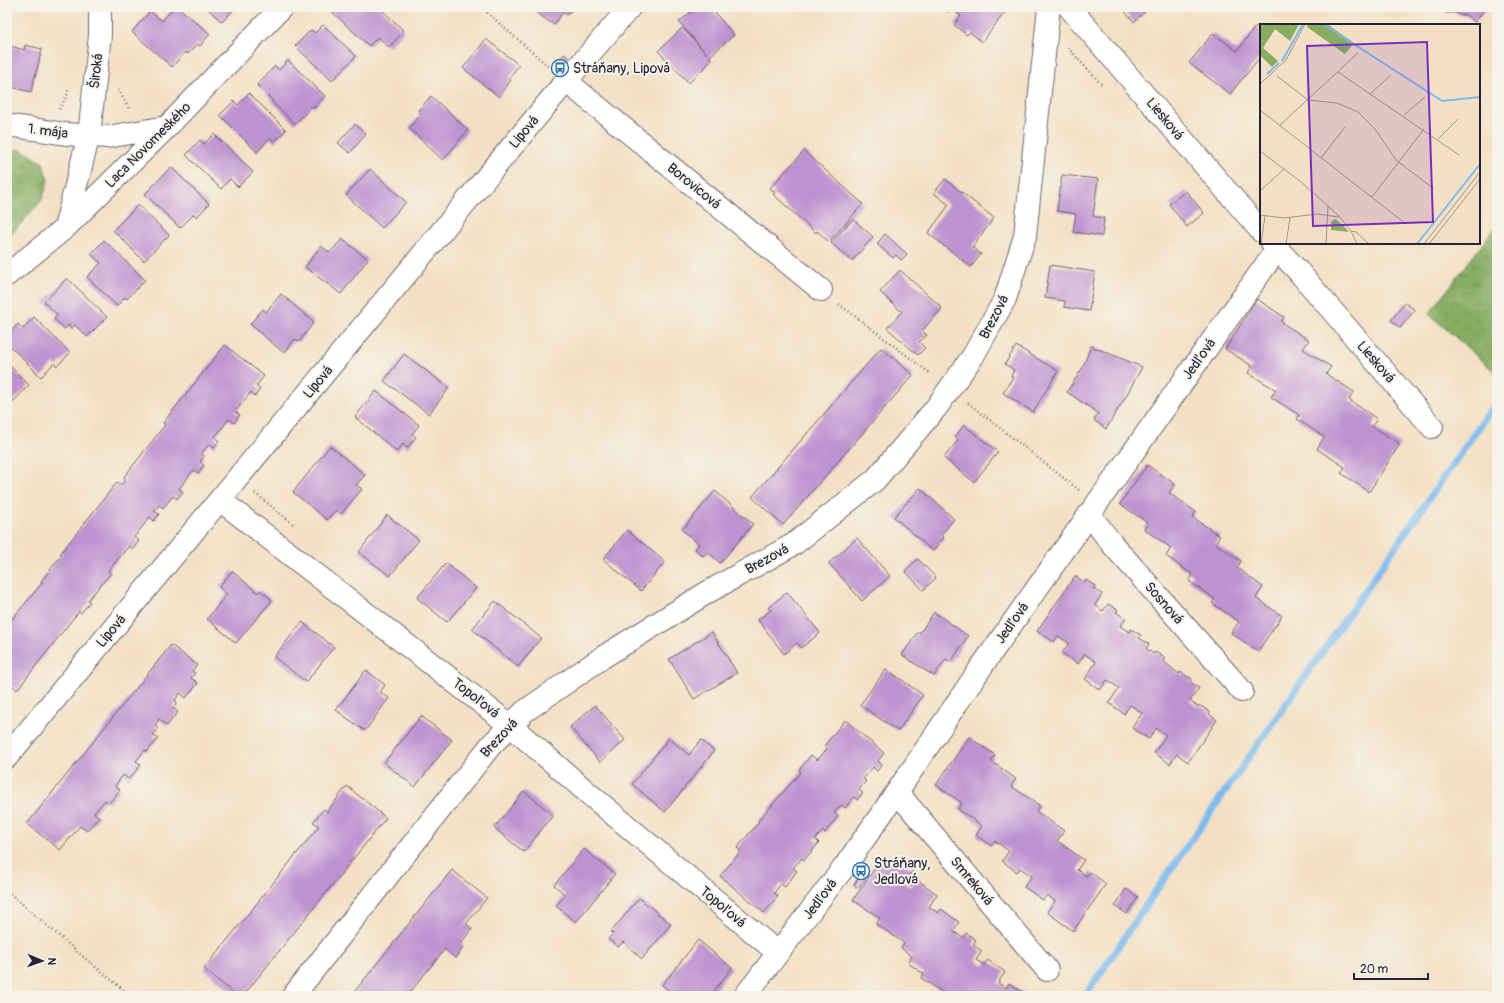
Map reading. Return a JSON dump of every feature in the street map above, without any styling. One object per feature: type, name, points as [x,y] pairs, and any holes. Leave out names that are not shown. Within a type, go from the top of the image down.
[{"type":"street","name":"Široká","points":[[64,228],[89,135],[100,35],[100,7]]},
{"type":"street","name":"Laca Novomeského","points":[[7,275],[64,228],[167,127],[282,7]]},
{"type":"street","name":"Lipová","points":[[7,758],[566,81],[630,7]]},
{"type":"street","name":"Brezová","points":[[293,996],[491,745],[525,711],[603,657],[708,592],[794,544],[875,480],[936,408],[974,356],[1005,299],[1025,236],[1049,7]]},
{"type":"street","name":"Liesková","points":[[1069,7],[1260,230]]},
{"type":"street","name":"Borovicová","points":[[566,81],[821,290]]},
{"type":"street","name":"1. mája","points":[[7,125],[66,134],[107,137],[167,127]]},
{"type":"street","name":"Liesková","points":[[1274,246],[1298,271],[1432,427]]},
{"type":"street","name":"Jedľová","points":[[745,996],[845,866],[898,792],[982,666],[1274,246]]},
{"type":"street","name":"Topoľová","points":[[220,500],[510,725],[778,953]]},
{"type":"street","name":"Sosnová","points":[[1089,514],[1113,545],[1242,691]]},
{"type":"street","name":"Smreková","points":[[898,792],[1047,970]]},
{"type":"path","points":[[481,7],[566,81]]},
{"type":"path","points":[[52,112],[59,108],[67,96],[69,88]]},
{"type":"path","points":[[117,88],[132,114]]},
{"type":"path","points":[[821,290],[1080,491]]},
{"type":"path","points":[[7,891],[131,996]]},
{"type":"green space","points":[[7,149],[22,150],[43,163],[48,181],[42,200],[7,239]]},
{"type":"green space","points":[[1497,225],[1497,374],[1429,314]]},
{"type":"building","points":[[174,7],[178,7],[210,34],[200,46],[197,44],[188,54],[185,52],[172,67],[132,32],[150,11],[162,21]]},
{"type":"building","points":[[206,7],[236,7],[222,22]]},
{"type":"building","points":[[334,7],[379,7],[404,31],[389,47],[378,37],[369,46],[331,11]]},
{"type":"building","points":[[529,7],[574,7],[567,15],[563,12],[554,25]]},
{"type":"building","points":[[697,7],[710,7],[734,35],[709,57],[712,60],[689,83],[658,51],[682,28],[707,54],[679,22]]},
{"type":"building","points":[[942,7],[1009,7],[982,42],[970,32],[967,35],[954,25],[961,16],[952,9],[949,12]]},
{"type":"building","points":[[1121,7],[1150,7],[1134,22]]},
{"type":"building","points":[[1440,7],[1487,7],[1475,22],[1466,15],[1459,15],[1455,12],[1447,13]]},
{"type":"building","points":[[323,25],[356,56],[332,81],[295,46],[311,30],[315,33]]},
{"type":"building","points":[[1256,26],[1260,29],[1260,57],[1230,94],[1189,63],[1213,33],[1237,51]]},
{"type":"building","points":[[486,39],[519,65],[509,78],[511,80],[499,97],[463,68]]},
{"type":"building","points":[[7,45],[24,50],[25,45],[42,49],[31,92],[7,86]]},
{"type":"building","points":[[564,54],[568,57],[560,68],[556,65]]},
{"type":"building","points":[[288,60],[325,96],[314,108],[312,106],[295,124],[257,85],[275,66],[279,70]]},
{"type":"building","points":[[249,93],[286,130],[274,142],[270,138],[257,152],[220,115],[234,101],[238,105]]},
{"type":"building","points":[[431,96],[468,130],[443,160],[409,128],[421,114],[418,111]]},
{"type":"building","points":[[355,124],[366,134],[350,153],[338,143]]},
{"type":"building","points":[[214,134],[253,172],[238,187],[230,179],[221,189],[186,155],[200,140],[204,144]]},
{"type":"building","points":[[804,151],[863,204],[829,242],[817,231],[816,233],[773,194],[775,192],[770,188]]},
{"type":"building","points":[[171,167],[209,204],[197,217],[194,214],[180,228],[145,194]]},
{"type":"building","points":[[370,169],[406,202],[382,228],[346,195]]},
{"type":"building","points":[[1062,175],[1098,179],[1093,216],[1104,218],[1102,236],[1073,232],[1076,214],[1057,211]]},
{"type":"building","points":[[945,179],[994,218],[972,247],[981,254],[971,267],[928,233],[949,205],[934,193]]},
{"type":"building","points":[[1186,191],[1204,213],[1187,227],[1169,204]]},
{"type":"building","points":[[138,205],[169,235],[144,261],[113,230]]},
{"type":"building","points":[[853,219],[873,237],[852,261],[831,243]]},
{"type":"building","points":[[885,234],[907,254],[901,260],[896,255],[893,258],[877,244]]},
{"type":"building","points":[[342,239],[368,259],[341,294],[305,267],[321,246],[330,253]]},
{"type":"building","points":[[104,240],[145,280],[127,299],[125,297],[117,306],[87,277],[101,263],[91,254]]},
{"type":"building","points":[[1050,265],[1095,272],[1089,311],[1064,307],[1065,301],[1045,298]]},
{"type":"building","points":[[900,270],[942,308],[922,331],[927,335],[919,342],[925,348],[918,355],[887,328],[902,312],[880,292]]},
{"type":"building","points":[[67,278],[107,317],[87,337],[75,325],[71,329],[68,325],[65,329],[54,319],[58,315],[44,302]]},
{"type":"building","points":[[281,294],[314,322],[299,342],[295,339],[284,353],[250,324],[263,309],[266,312]]},
{"type":"building","points":[[1257,299],[1284,317],[1281,322],[1309,340],[1303,349],[1331,367],[1326,374],[1354,392],[1349,400],[1377,419],[1372,426],[1400,444],[1369,492],[1341,473],[1345,467],[1317,449],[1324,437],[1297,419],[1299,415],[1271,397],[1276,390],[1248,373],[1252,366],[1225,349]]},
{"type":"building","points":[[1405,303],[1415,310],[1400,328],[1391,320]]},
{"type":"building","points":[[34,317],[70,353],[57,366],[54,363],[41,377],[7,343],[7,336],[18,324],[23,329]]},
{"type":"building","points":[[225,345],[264,376],[256,386],[260,389],[255,396],[251,392],[235,412],[240,415],[234,423],[229,419],[215,437],[219,441],[214,448],[209,444],[201,454],[204,456],[200,462],[204,465],[198,473],[194,470],[184,482],[179,489],[183,492],[177,499],[173,496],[163,508],[159,505],[154,511],[159,514],[154,521],[150,517],[134,537],[139,541],[133,549],[129,546],[108,571],[111,573],[88,600],[90,602],[81,613],[79,611],[17,690],[13,686],[7,694],[7,625],[43,582],[41,581],[62,555],[60,554],[117,482],[121,485],[126,479],[124,477],[165,425],[163,423]]},
{"type":"building","points":[[1016,346],[1058,371],[1033,412],[1003,393],[1013,377],[1011,376],[1014,370],[1005,364]]},
{"type":"building","points":[[1091,346],[1142,367],[1106,429],[1094,420],[1098,413],[1067,392],[1082,369]]},
{"type":"building","points":[[881,348],[913,375],[783,525],[752,497]]},
{"type":"building","points":[[404,354],[449,388],[429,414],[384,381]]},
{"type":"building","points":[[7,363],[29,385],[7,408]]},
{"type":"building","points":[[376,391],[419,425],[412,434],[416,437],[407,448],[403,444],[397,452],[355,417]]},
{"type":"building","points":[[964,425],[998,452],[974,482],[944,458],[958,440],[955,437]]},
{"type":"building","points":[[330,446],[365,475],[356,485],[362,489],[341,514],[336,510],[327,520],[293,492]]},
{"type":"building","points":[[1147,465],[1175,484],[1169,493],[1196,512],[1192,517],[1220,536],[1215,543],[1241,561],[1237,568],[1263,587],[1256,598],[1282,616],[1258,651],[1231,633],[1239,622],[1212,603],[1215,599],[1189,581],[1193,575],[1166,556],[1171,548],[1144,529],[1148,523],[1120,504]]},
{"type":"building","points":[[920,488],[954,519],[941,535],[944,538],[933,551],[894,517]]},
{"type":"building","points":[[715,491],[753,524],[720,563],[708,552],[703,556],[695,549],[699,544],[682,530]]},
{"type":"building","points":[[387,515],[419,540],[390,576],[359,552]]},
{"type":"building","points":[[627,530],[665,562],[641,591],[603,559]]},
{"type":"building","points":[[857,538],[890,576],[862,601],[829,563]]},
{"type":"building","points":[[918,559],[936,578],[923,590],[905,571]]},
{"type":"building","points":[[446,563],[476,588],[447,622],[417,598]]},
{"type":"building","points":[[232,571],[258,593],[260,590],[272,600],[236,643],[207,619],[227,594],[219,587]]},
{"type":"building","points":[[1075,576],[1084,582],[1086,580],[1095,586],[1093,588],[1102,594],[1095,605],[1103,611],[1108,604],[1118,610],[1116,612],[1126,619],[1120,626],[1129,632],[1131,629],[1141,635],[1139,638],[1149,644],[1146,649],[1165,658],[1163,661],[1179,674],[1180,672],[1192,679],[1190,682],[1199,688],[1190,701],[1198,707],[1199,705],[1210,712],[1209,714],[1217,720],[1188,762],[1177,754],[1170,764],[1154,753],[1166,735],[1156,728],[1149,739],[1132,728],[1142,713],[1130,705],[1124,714],[1109,703],[1119,688],[1107,680],[1100,690],[1085,679],[1096,662],[1085,654],[1078,664],[1062,653],[1069,643],[1058,636],[1054,642],[1037,631]]},
{"type":"building","points":[[787,592],[820,633],[801,648],[797,643],[784,654],[758,620],[771,610],[768,608]]},
{"type":"building","points":[[495,601],[541,638],[518,667],[472,629]]},
{"type":"building","points":[[934,612],[968,636],[951,662],[946,659],[934,676],[902,655],[918,632],[920,633]]},
{"type":"building","points":[[302,622],[334,647],[306,682],[274,657]]},
{"type":"building","points":[[712,632],[737,673],[694,699],[669,659]]},
{"type":"building","points":[[171,645],[197,665],[192,671],[195,673],[191,678],[198,683],[186,698],[180,693],[175,700],[177,702],[173,708],[178,712],[167,726],[159,719],[155,726],[158,729],[153,735],[158,739],[147,752],[145,750],[136,761],[141,765],[129,779],[123,775],[115,786],[120,790],[109,803],[105,800],[94,813],[99,817],[87,831],[80,826],[60,850],[27,824]]},
{"type":"building","points":[[886,669],[923,695],[898,731],[860,705]]},
{"type":"building","points":[[366,670],[385,685],[380,692],[389,698],[365,731],[336,710]]},
{"type":"building","points":[[595,705],[625,740],[600,762],[570,727]]},
{"type":"building","points":[[421,716],[452,740],[415,787],[384,763]]},
{"type":"building","points":[[845,720],[884,753],[878,761],[882,765],[877,771],[873,767],[863,779],[866,781],[859,790],[863,793],[857,800],[854,797],[845,808],[841,805],[834,813],[838,816],[825,833],[823,831],[815,839],[819,843],[804,860],[802,858],[793,868],[797,871],[785,887],[781,884],[774,893],[778,896],[764,913],[720,876],[741,851],[737,848],[759,822],[758,821],[801,772],[799,770],[811,755],[817,760],[827,749],[824,746]]},
{"type":"building","points":[[969,737],[995,755],[991,761],[1016,779],[1011,786],[1040,806],[1036,811],[1064,831],[1057,841],[1084,860],[1077,870],[1087,876],[1090,872],[1106,884],[1073,931],[1047,912],[1055,901],[1047,895],[1043,900],[1024,887],[1032,876],[1020,868],[1017,872],[1002,861],[1009,851],[995,841],[991,846],[976,835],[982,826],[958,809],[962,803],[936,785]]},
{"type":"building","points":[[669,738],[689,755],[701,740],[714,751],[665,812],[632,784]]},
{"type":"building","points":[[347,786],[386,818],[243,996],[237,996],[204,969],[319,826],[313,822],[324,809],[327,812]]},
{"type":"building","points":[[524,791],[553,815],[524,852],[494,828]]},
{"type":"building","points":[[584,849],[615,874],[576,922],[556,906],[565,895],[554,885]]},
{"type":"building","points":[[894,857],[913,870],[904,882],[911,887],[916,879],[937,894],[929,907],[938,913],[941,909],[959,922],[953,931],[963,938],[966,933],[976,940],[973,945],[982,951],[976,960],[984,965],[988,960],[1005,972],[998,983],[1006,988],[1009,983],[1029,996],[948,996],[921,978],[924,974],[908,963],[912,956],[901,948],[904,943],[876,924],[880,918],[853,900],[882,858],[890,863]]},
{"type":"building","points":[[452,870],[487,898],[466,924],[472,929],[461,943],[464,946],[455,958],[445,949],[407,996],[351,996]]},
{"type":"building","points":[[863,871],[868,875],[858,888],[854,885]]},
{"type":"building","points":[[1126,889],[1138,897],[1127,914],[1115,906]]},
{"type":"building","points":[[639,898],[671,924],[642,959],[623,942],[618,947],[608,939],[613,934],[611,932]]},
{"type":"building","points":[[698,940],[732,968],[710,996],[676,996],[662,985]]},
{"type":"waterway","points":[[1085,996],[1151,898],[1497,401]]},
{"type":"place","name":"Stráňany, Lipová","points":[[560,68]]},
{"type":"place","name":"Stráňany, Jedlová","points":[[861,871]]}]
